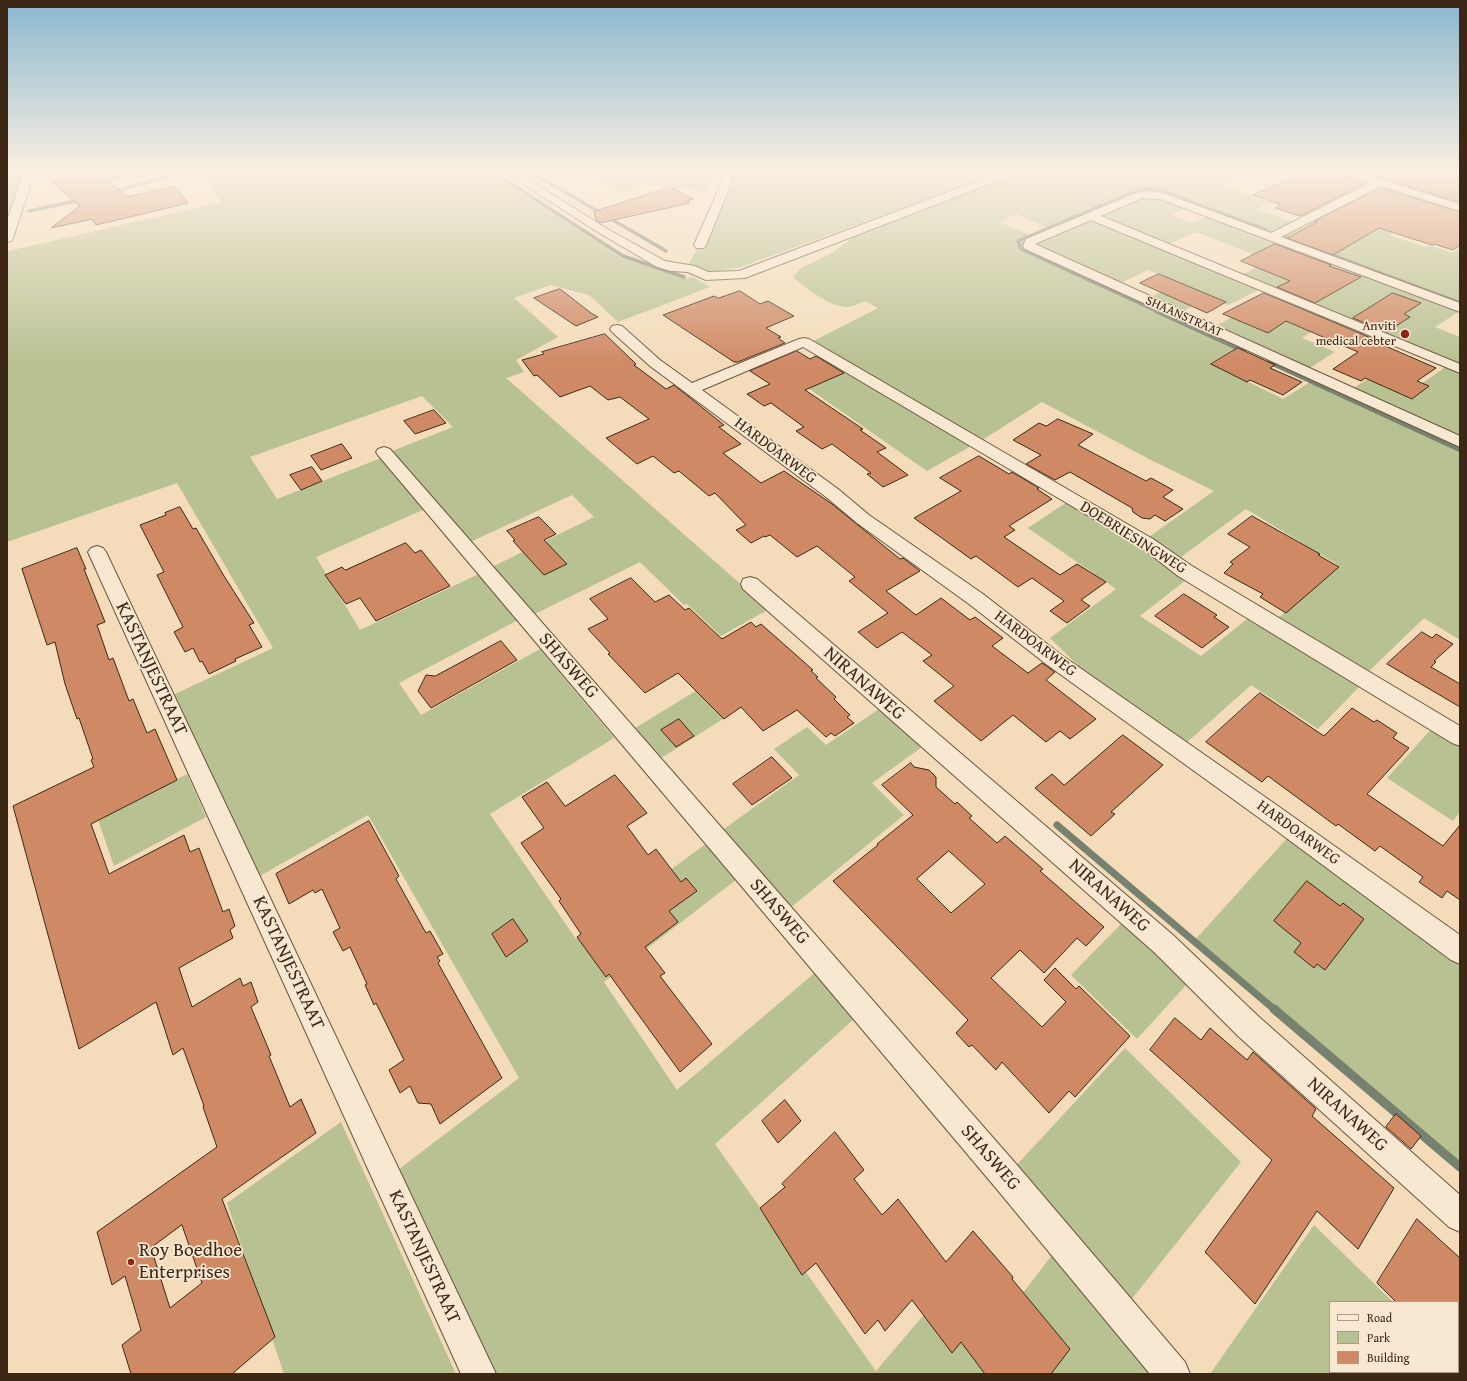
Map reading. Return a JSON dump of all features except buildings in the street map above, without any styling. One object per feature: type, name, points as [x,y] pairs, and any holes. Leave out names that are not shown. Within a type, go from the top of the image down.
[{"type":"street","points":[[611,235],[648,257],[671,267],[691,269],[706,276],[741,275],[845,235]]},
{"type":"street","points":[[700,245],[704,235]]},
{"type":"street","name":"SHAANSTRAAT","points":[[1045,235],[1030,242],[1029,246],[1460,442]]},
{"type":"street","points":[[1138,235],[1460,369]]},
{"type":"street","name":"SHAANSTRAAT","points":[[1268,235],[1272,237]]},
{"type":"street","points":[[1272,237],[1460,308]]},
{"type":"street","name":"HARDOARWEG","points":[[617,329],[629,342],[642,350],[655,363],[832,493],[863,519],[976,598],[1053,659],[1460,951]]},
{"type":"street","name":"DOEBRIESINGWEG","points":[[692,389],[804,342],[1147,544],[1185,571],[1460,737]]},
{"type":"street","name":"SHASWEG","points":[[384,452],[995,1163],[1173,1374]]},
{"type":"street","name":"KASTANJESTRAAT","points":[[97,552],[478,1374]]},
{"type":"street","name":"NIRANAWEG","points":[[750,584],[1164,944],[1248,1026],[1460,1216]]},
{"type":"green space","points":[[76,235],[587,235],[622,258],[685,279],[693,277],[710,287],[618,322],[589,295],[550,285],[514,298],[558,337],[516,360],[524,372],[506,378],[769,609],[721,636],[687,604],[684,605],[640,562],[531,616],[490,568],[594,517],[572,495],[468,543],[392,451],[453,427],[422,396],[250,457],[277,499],[381,458],[425,509],[316,557],[360,630],[481,573],[520,619],[399,683],[421,715],[540,649],[614,738],[490,814],[576,939],[707,843],[737,879],[604,982],[677,1090],[817,971],[855,1018],[715,1144],[876,1371],[943,1292],[984,1343],[1056,1250],[1159,1374],[493,1374],[395,1172],[519,1078],[368,815],[258,877],[173,695],[273,648],[177,483],[7,542],[8,251]]},
{"type":"green space","points":[[706,235],[827,235],[738,268],[706,272],[687,266]]},
{"type":"green space","points":[[855,235],[1030,235],[1034,237],[1027,241],[1241,346],[1210,363],[1283,399],[1315,379],[1460,446],[1460,640],[1424,618],[1364,676],[1275,621],[1338,565],[1246,509],[1177,560],[1146,539],[1214,491],[1149,459],[1042,402],[987,437],[927,471],[808,388],[845,371],[804,346],[878,308],[865,301],[854,306],[840,306],[825,300],[793,277],[801,268],[832,253]]},
{"type":"green space","points":[[1054,235],[1131,235],[1260,289],[1228,305],[1210,297],[1181,312],[1150,297],[1178,283],[1148,270],[1119,284],[1036,245],[1037,242]]},
{"type":"green space","points":[[1144,235],[1189,235],[1167,245]]},
{"type":"green space","points":[[1206,235],[1259,235],[1295,249],[1271,261],[1304,275],[1275,290],[1241,275],[1269,261]]},
{"type":"green space","points":[[1274,235],[1390,235],[1426,247],[1430,245],[1452,253],[1460,248],[1460,305]]},
{"type":"green space","points":[[1335,263],[1460,311],[1435,327],[1460,337],[1460,366],[1309,304],[1338,288],[1309,277]]},
{"type":"green space","points":[[1303,307],[1332,319],[1302,338],[1335,352],[1308,369],[1214,327],[1243,311],[1272,324]]},
{"type":"green space","points":[[1447,366],[1460,372],[1460,439],[1351,390],[1384,368],[1421,384]]},
{"type":"green space","points":[[1070,500],[1190,577],[1140,616],[1201,656],[1252,615],[1363,683],[1318,729],[1251,685],[1184,745],[1099,686],[1050,638],[1116,589],[1028,528]]},
{"type":"green space","points":[[738,665],[766,692],[658,760],[632,730]]},
{"type":"green space","points":[[879,709],[922,747],[872,783],[904,815],[789,909],[717,834],[799,775],[774,749],[807,727],[826,745]]},
{"type":"green space","points":[[1435,725],[1460,740],[1460,812],[1453,821],[1387,778]]},
{"type":"green space","points":[[187,774],[206,817],[114,866],[98,820]]},
{"type":"green space","points":[[1290,835],[1460,958],[1460,1167],[1194,941]]},
{"type":"green space","points":[[1122,923],[1189,982],[1137,1039],[1071,975]]},
{"type":"green space","points":[[1125,1048],[1241,1162],[1127,1305],[1012,1170]]},
{"type":"green space","points":[[341,1122],[456,1374],[284,1374],[227,1203]]},
{"type":"green space","points":[[1314,1225],[1392,1301],[1329,1301],[1329,1373],[1459,1373],[1459,1367],[1460,1368],[1460,1374],[1210,1374]]},
{"type":"waterway","points":[[591,235],[623,256],[684,277]]},
{"type":"waterway","points":[[639,235],[666,251]]},
{"type":"waterway","points":[[1031,235],[1018,241],[1021,249],[1159,312]]},
{"type":"waterway","points":[[1286,238],[1460,303]]},
{"type":"waterway","points":[[1156,311],[1244,351]]},
{"type":"waterway","points":[[1269,362],[1460,450]]},
{"type":"waterway","points":[[1057,825],[1275,1010]]},
{"type":"waterway","points":[[1274,1009],[1460,1167]]},
{"type":"place","name":"Anviti medical cebter","points":[[1405,334]]},
{"type":"place","name":"Roy Boedhoe Enterprises","points":[[131,1262]]}]
